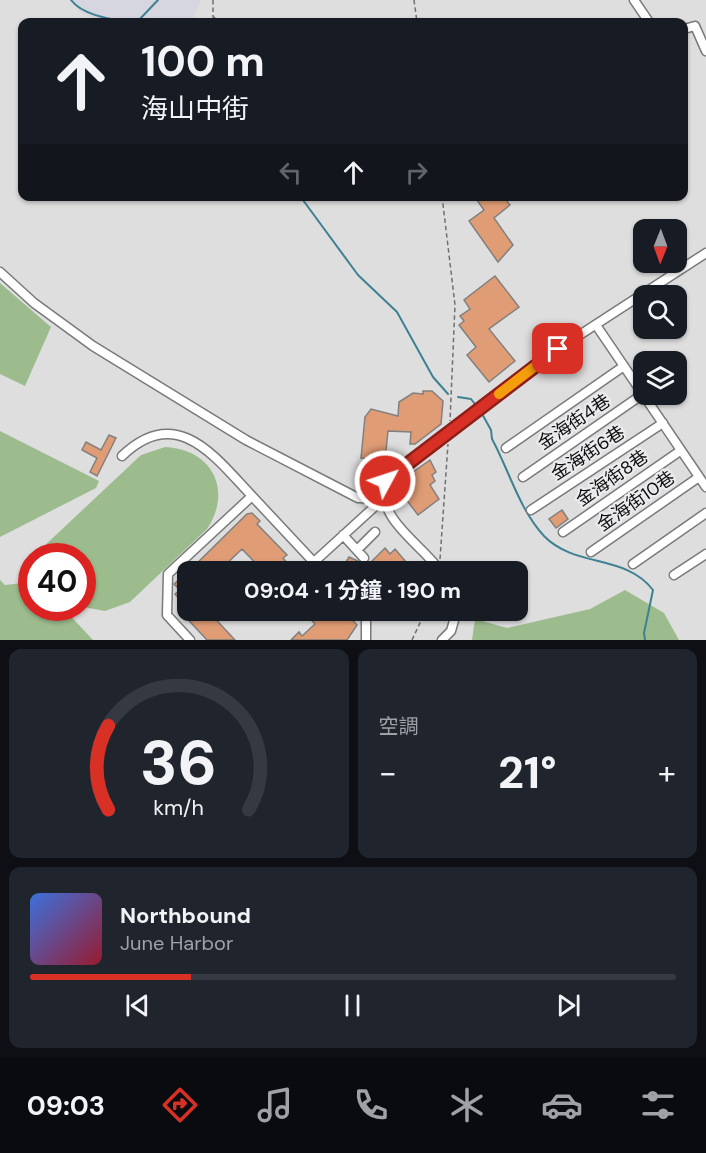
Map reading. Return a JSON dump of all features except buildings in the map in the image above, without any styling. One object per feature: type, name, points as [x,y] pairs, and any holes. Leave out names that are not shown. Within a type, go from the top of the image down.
[{"type":"street","points":[[633,0],[646,18]]},
{"type":"street","points":[[688,28],[695,26],[706,51]]},
{"type":"street","points":[[432,561],[393,519],[383,499],[385,481],[558,349],[706,253]]},
{"type":"street","points":[[0,272],[34,303],[93,346],[246,440],[358,498],[383,499]]},
{"type":"street","points":[[596,325],[633,379]]},
{"type":"street","points":[[506,448],[624,366]]},
{"type":"street","name":"金海街4巷","points":[[523,477],[633,401]]},
{"type":"street","points":[[651,405],[706,487]]},
{"type":"street","name":"金海街6巷","points":[[531,510],[663,423]]},
{"type":"street","points":[[122,456],[134,445],[160,435],[186,437],[206,447],[314,561],[383,499]]},
{"type":"street","name":"金海街8巷","points":[[562,532],[680,451]]},
{"type":"street","name":"金海街10巷","points":[[591,552],[699,477]]},
{"type":"street","points":[[190,640],[167,615],[168,574],[252,496]]},
{"type":"street","points":[[633,564],[706,513]]},
{"type":"street","points":[[357,550],[375,532]]},
{"type":"street","points":[[343,535],[364,558]]},
{"type":"street","points":[[674,575],[706,554]]},
{"type":"street","points":[[366,621],[366,640]]},
{"type":"street","points":[[442,640],[452,631],[454,621]]},
{"type":"path","points":[[213,0],[213,17],[215,18]]},
{"type":"path","points":[[414,0],[416,18]]},
{"type":"path","points":[[441,561],[453,395],[454,305],[453,274],[443,201]]},
{"type":"path","points":[[412,640],[421,621]]},
{"type":"shaded area","points":[[71,0],[201,0],[193,18],[94,18],[80,12]]},
{"type":"green space","points":[[0,283],[51,327],[25,386],[0,374]]},
{"type":"green space","points":[[0,431],[99,481],[96,488],[0,537]]},
{"type":"green space","points":[[165,447],[181,449],[195,455],[206,464],[218,486],[215,514],[207,529],[130,602],[105,611],[96,609],[96,543],[47,543],[141,455]]},
{"type":"green space","points":[[0,580],[5,585],[18,584],[18,621],[75,621],[93,640],[0,640]]},
{"type":"green space","points":[[625,590],[664,613],[679,640],[472,640],[475,621],[507,628],[590,609]]},
{"type":"waterway","points":[[71,0],[89,13],[105,18]]},
{"type":"waterway","points":[[141,18],[158,0]]},
{"type":"waterway","points":[[304,201],[358,275],[397,312],[433,377],[448,394]]},
{"type":"waterway","points":[[458,397],[471,399],[478,408]]},
{"type":"waterway","points":[[481,412],[491,430],[492,439],[521,502],[544,536],[556,546],[570,553],[629,571],[653,590],[644,633],[645,640]]},
{"type":"slow traffic","points":[[499,394],[534,367]]},
{"type":"route","points":[[385,481],[558,349]]}]
